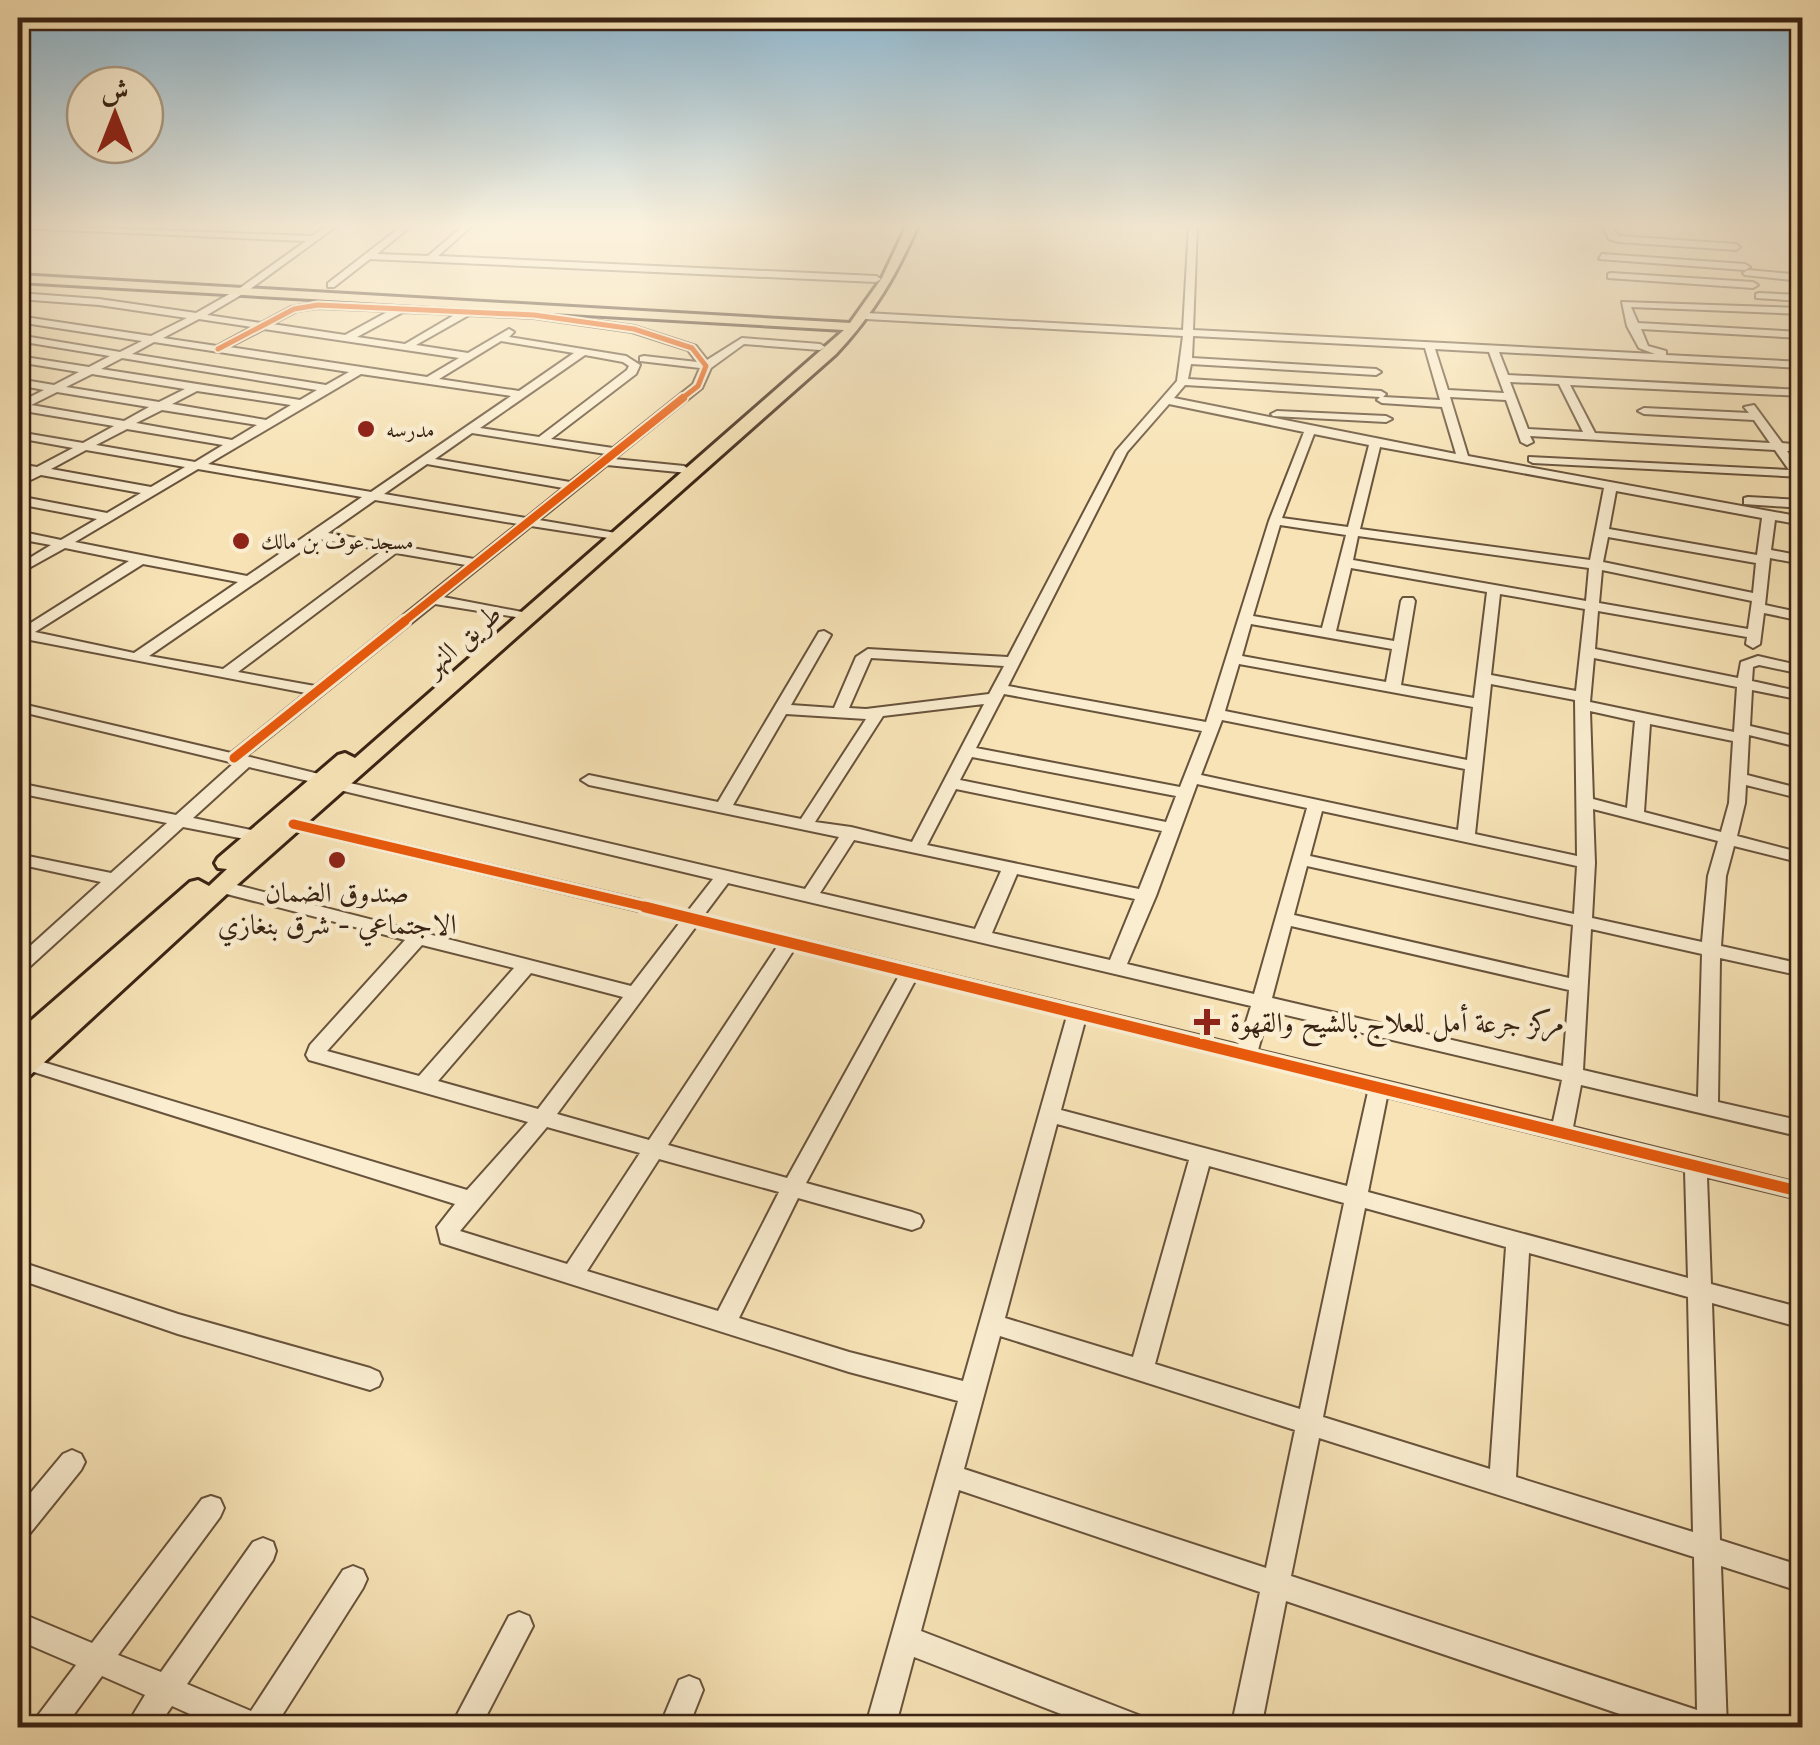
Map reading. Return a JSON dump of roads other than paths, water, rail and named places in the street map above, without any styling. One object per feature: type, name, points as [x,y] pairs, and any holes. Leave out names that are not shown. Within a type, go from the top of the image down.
[{"type":"main road","points":[[451,306],[847,326]]},
{"type":"main road","name":"طريق النهر","points":[[461,669],[847,326],[859,306]]},
{"type":"main road","name":"طريق النهر","points":[[29,1051],[255,836],[329,782],[461,669],[873,306]]},
{"type":"main road","name":"طريق النهر","points":[[29,1051],[293,824],[329,782]]},
{"type":"street","points":[[108,306],[469,356]]},
{"type":"street","points":[[18,406],[156,340],[215,306]]},
{"type":"street","points":[[218,349],[299,306]]},
{"type":"street","points":[[346,338],[400,306]]},
{"type":"street","points":[[420,306],[465,313],[540,311],[648,332],[693,349],[706,366]]},
{"type":"street","points":[[918,846],[1122,451],[1182,382],[1187,361],[1188,306]]},
{"type":"street","points":[[1626,306],[1632,326],[1651,352],[1781,359],[1802,366]]},
{"type":"street","points":[[1698,306],[1802,312]]},
{"type":"street","points":[[1745,308],[1781,359]]},
{"type":"street","points":[[428,381],[540,311]]},
{"type":"street","points":[[406,347],[465,313]]},
{"type":"street","points":[[866,316],[1802,366]]},
{"type":"street","points":[[18,318],[519,394]]},
{"type":"street","points":[[20,341],[59,325]]},
{"type":"street","points":[[1632,326],[1802,335]]},
{"type":"street","points":[[499,338],[638,360],[706,366]]},
{"type":"street","points":[[20,341],[328,390]]},
{"type":"street","points":[[18,968],[183,821],[240,759],[474,563],[698,386],[706,366],[738,342]]},
{"type":"street","points":[[638,360],[738,342],[820,347]]},
{"type":"street","points":[[1370,342],[1392,446]]},
{"type":"street","points":[[1428,346],[1463,459]]},
{"type":"street","points":[[136,658],[583,352]]},
{"type":"street","points":[[1494,352],[1538,473]]},
{"type":"street","points":[[18,482],[258,355]]},
{"type":"street","points":[[18,360],[304,404]]},
{"type":"street","points":[[542,440],[632,372],[638,360]]},
{"type":"street","points":[[1187,361],[1376,372]]},
{"type":"street","points":[[1670,361],[1686,387]]},
{"type":"street","points":[[18,570],[358,372]]},
{"type":"street","points":[[1504,378],[1802,393]]},
{"type":"street","points":[[1562,380],[1591,436]]},
{"type":"street","points":[[18,382],[268,424]]},
{"type":"street","points":[[1182,382],[1381,397],[1510,397]]},
{"type":"street","points":[[1630,384],[1659,440]]},
{"type":"street","points":[[1739,390],[1800,474]]},
{"type":"street","points":[[1166,400],[1375,443],[1802,521]]},
{"type":"street","points":[[18,406],[234,444]]},
{"type":"street","points":[[1644,410],[1757,417]]},
{"type":"street","points":[[1221,412],[1386,419]]},
{"type":"street","points":[[467,429],[613,452]]},
{"type":"street","points":[[1116,968],[1214,721],[1274,521],[1310,430]]},
{"type":"street","points":[[1524,432],[1802,448]]},
{"type":"street","points":[[18,435],[610,536]]},
{"type":"street","points":[[1328,633],[1375,443]]},
{"type":"street","points":[[1533,459],[1800,474]]},
{"type":"street","points":[[422,460],[572,486]]},
{"type":"street","points":[[602,461],[684,470]]},
{"type":"street","points":[[18,467],[151,492]]},
{"type":"street","points":[[1562,1132],[1573,1074],[1586,863],[1583,701],[1596,565],[1611,486]]},
{"type":"street","points":[[18,500],[109,516]]},
{"type":"street","points":[[1708,504],[1802,504]]},
{"type":"street","points":[[1752,660],[1769,515]]},
{"type":"street","points":[[1274,521],[1596,565],[1802,617]]},
{"type":"street","points":[[1604,532],[1802,560]]},
{"type":"street","points":[[18,534],[247,580]]},
{"type":"street","points":[[314,534],[474,563]]},
{"type":"street","points":[[225,675],[394,548]]},
{"type":"street","points":[[20,636],[141,559]]},
{"type":"street","points":[[1345,563],[1755,634]]},
{"type":"street","points":[[1466,836],[1494,587]]},
{"type":"street","points":[[430,599],[518,615]]},
{"type":"street","points":[[1393,688],[1408,600]]},
{"type":"street","points":[[1245,619],[1399,646]]},
{"type":"street","points":[[724,806],[824,634]]},
{"type":"street","points":[[20,636],[319,692]]},
{"type":"street","points":[[1587,652],[1802,696]]},
{"type":"street","points":[[840,714],[868,653],[1014,662]]},
{"type":"street","points":[[1235,659],[1482,704]]},
{"type":"street","points":[[1708,1107],[1711,950],[1718,876],[1737,804],[1747,661],[1802,670]]},
{"type":"street","points":[[1484,678],[1642,717],[1802,743]]},
{"type":"street","points":[[780,710],[876,714],[997,694],[1214,721],[1474,766]]},
{"type":"street","points":[[18,706],[1802,1129]]},
{"type":"street","points":[[806,822],[876,714]]},
{"type":"street","points":[[1635,815],[1642,717]]},
{"type":"street","points":[[967,751],[1316,804],[1586,863]]},
{"type":"street","points":[[1738,778],[1802,794]]},
{"type":"street","points":[[589,780],[806,822],[1147,896]]},
{"type":"street","points":[[950,783],[1171,828]]},
{"type":"street","points":[[18,788],[255,836]]},
{"type":"street","points":[[1586,802],[1802,858]]},
{"type":"street","points":[[1248,1054],[1316,804]]},
{"type":"street","points":[[293,824],[912,971],[1802,1192]]},
{"type":"street","points":[[809,896],[851,832]]},
{"type":"street","points":[[18,859],[117,880]]},
{"type":"street","points":[[1302,860],[1802,970]]},
{"type":"street","points":[[981,936],[1012,866]]},
{"type":"street","points":[[724,876],[542,1119],[448,1227],[449,1237],[849,1362],[972,1394]]},
{"type":"street","points":[[220,887],[637,994]]},
{"type":"street","points":[[1286,919],[1578,986]]},
{"type":"street","points":[[419,936],[316,1053],[912,1221]]},
{"type":"street","points":[[572,1276],[790,942]]},
{"type":"street","points":[[423,1086],[528,965]]},
{"type":"street","points":[[724,1323],[792,1188],[912,971]]},
{"type":"street","points":[[880,1728],[1077,1014]]},
{"type":"street","points":[[29,1051],[470,1200]]},
{"type":"street","points":[[1246,1728],[1379,1087]]},
{"type":"street","points":[[1048,1114],[1802,1318]]},
{"type":"street","points":[[1141,1372],[1201,1157]]},
{"type":"street","points":[[951,1476],[1709,1728],[1709,1551],[1696,1168]]},
{"type":"street","points":[[1502,1486],[1518,1242]]},
{"type":"street","points":[[18,1270],[178,1324],[370,1379]]},
{"type":"street","points":[[994,1324],[1802,1579]]},
{"type":"street","points":[[18,1528],[72,1462]]},
{"type":"street","points":[[46,1728],[211,1508]]},
{"type":"street","points":[[138,1728],[263,1551]]},
{"type":"street","points":[[18,1626],[257,1728],[353,1580]]},
{"type":"street","points":[[464,1728],[519,1626]]},
{"type":"street","points":[[907,1640],[1136,1728]]},
{"type":"street","points":[[672,1728],[689,1690]]},
{"type":"place","name":"مدرسه","points":[[366,429]]},
{"type":"place","name":"مسجد عوف بن مالك","points":[[241,541]]},
{"type":"place","name":"صندوق الضمان الاجتماعي - شرق بنغازي","points":[[337,860]]},
{"type":"place","name":"مركز جرعة أمل للعلاج بالشيح والقهوة","points":[[1207,1022]]}]
